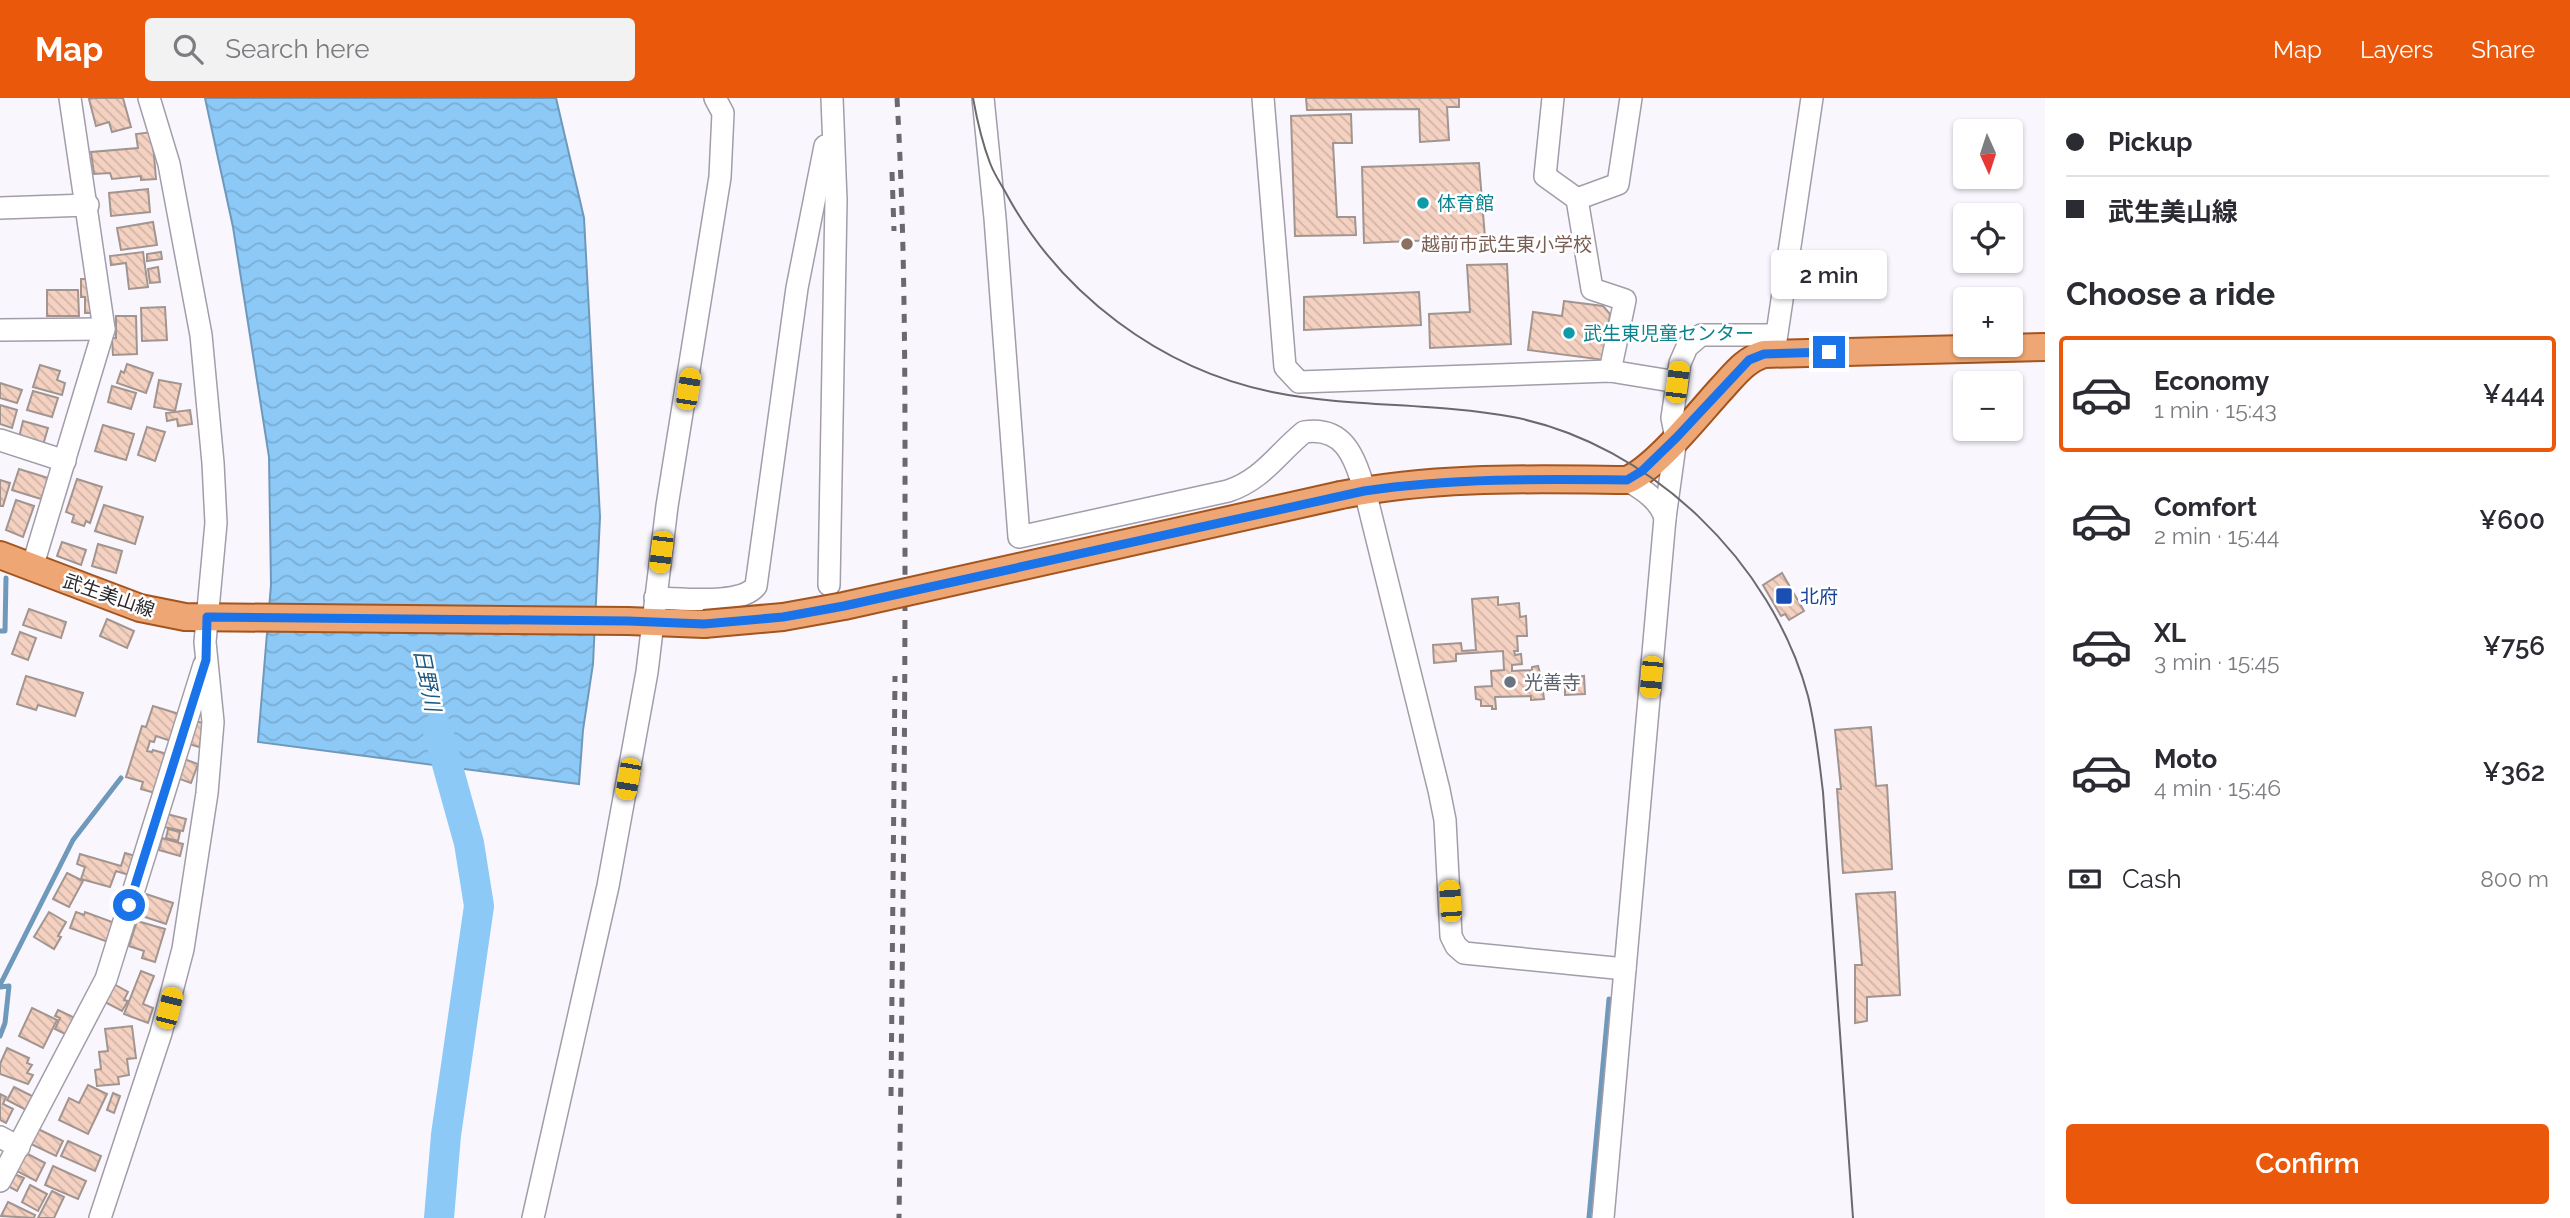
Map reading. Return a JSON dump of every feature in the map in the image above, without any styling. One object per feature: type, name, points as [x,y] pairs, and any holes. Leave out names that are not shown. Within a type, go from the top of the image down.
[{"type":"main road","points":[[1627,480],[1642,471],[1676,438],[1743,365],[1775,344],[2045,346]]},
{"type":"main road","name":"武生美山線","points":[[0,555],[149,611],[172,615],[236,617],[646,613],[704,624],[783,617],[844,606],[1353,493],[1407,484],[1508,478],[1627,480]]},
{"type":"street","points":[[32,568],[104,329],[88,205],[70,98]]},
{"type":"street","points":[[100,1218],[169,1008],[183,949],[207,793],[211,747],[212,705],[206,660],[207,617],[216,523],[201,335],[169,164],[149,98]]},
{"type":"street","points":[[533,1218],[608,886],[647,672],[646,613],[667,506],[720,177],[723,113],[715,98]]},
{"type":"street","points":[[829,585],[836,200],[832,98]]},
{"type":"street","points":[[983,98],[1019,537],[1247,485],[1304,432],[1327,432],[1341,442],[1352,454],[1353,493],[1439,790],[1445,820],[1451,936],[1456,946],[1464,953],[1625,970]]},
{"type":"street","points":[[1263,98],[1285,367],[1299,383],[1610,371],[1677,382]]},
{"type":"street","points":[[1553,98],[1545,176],[1577,199],[1592,289],[1625,300],[1610,371]]},
{"type":"street","points":[[1577,199],[1618,184],[1631,98]]},
{"type":"street","points":[[1603,1218],[1665,518],[1676,438],[1672,418],[1680,362],[1687,347],[1701,335],[1775,344],[1812,98]]},
{"type":"street","points":[[646,613],[737,597],[751,592],[756,586],[802,260],[825,146],[833,146]]},
{"type":"street","points":[[0,208],[88,205]]},
{"type":"street","points":[[0,330],[104,329]]},
{"type":"street","points":[[0,440],[65,461]]},
{"type":"street","points":[[832,445],[847,463]]},
{"type":"street","points":[[1627,480],[1646,491],[1663,511],[1665,518]]},
{"type":"street","points":[[0,1181],[9,1142],[106,979],[206,660]]},
{"type":"water","points":[[205,98],[556,98],[584,218],[600,517],[593,664],[583,730],[579,784],[258,742],[271,585],[269,457],[233,227]]},
{"type":"building","points":[[123,98],[131,127],[112,132],[109,122],[96,126],[89,99]]},
{"type":"building","points":[[1306,98],[1459,98],[1459,107],[1447,107],[1449,140],[1420,142],[1419,109],[1307,110]]},
{"type":"building","points":[[1351,114],[1352,143],[1333,143],[1337,217],[1355,217],[1356,235],[1295,236],[1291,116]]},
{"type":"building","points":[[152,132],[156,179],[141,180],[141,176],[112,179],[110,173],[94,174],[91,152],[138,148],[136,134]]},
{"type":"building","name":"体育館","points":[[1479,163],[1485,238],[1364,243],[1362,167]]},
{"type":"building","points":[[148,189],[150,212],[111,216],[109,193]]},
{"type":"building","points":[[153,222],[157,245],[121,250],[117,228]]},
{"type":"building","points":[[143,252],[148,287],[129,289],[126,263],[111,265],[110,256]]},
{"type":"building","points":[[161,252],[162,259],[147,261],[147,254]]},
{"type":"building","points":[[1507,264],[1511,344],[1430,348],[1429,314],[1470,312],[1467,265]]},
{"type":"building","points":[[158,267],[160,282],[150,283],[148,269]]},
{"type":"building","points":[[81,279],[92,279],[92,313],[85,313],[85,297],[81,297]]},
{"type":"building","points":[[47,290],[78,290],[79,316],[47,316]]},
{"type":"building","points":[[1419,292],[1421,325],[1304,330],[1304,297]]},
{"type":"building","name":"武生東児童センター","points":[[1564,301],[1603,306],[1610,314],[1604,360],[1528,350],[1533,312],[1562,316]]},
{"type":"building","points":[[165,307],[167,340],[142,341],[141,308]]},
{"type":"building","points":[[116,316],[136,316],[137,354],[113,355],[112,338],[116,338]]},
{"type":"building","points":[[127,364],[153,373],[146,393],[117,383]]},
{"type":"building","points":[[40,365],[60,371],[57,380],[65,383],[62,395],[33,387]]},
{"type":"building","points":[[159,380],[181,384],[175,411],[154,407]]},
{"type":"building","points":[[0,383],[22,390],[17,403],[0,398]]},
{"type":"building","points":[[112,386],[136,393],[131,409],[108,402]]},
{"type":"building","points":[[33,391],[58,398],[52,417],[27,410]]},
{"type":"building","points":[[0,405],[17,410],[12,428],[0,424]]},
{"type":"building","points":[[190,410],[192,424],[178,426],[177,419],[167,421],[166,413]]},
{"type":"building","points":[[23,421],[48,428],[43,445],[19,437]]},
{"type":"building","points":[[103,425],[134,434],[126,460],[95,451]]},
{"type":"building","points":[[147,427],[165,432],[155,461],[138,455]]},
{"type":"building","points":[[19,469],[48,478],[41,499],[12,490]]},
{"type":"building","points":[[77,479],[102,487],[90,523],[86,521],[84,526],[72,522],[74,515],[66,512]]},
{"type":"building","points":[[0,480],[10,483],[3,506],[0,506]]},
{"type":"building","points":[[16,500],[34,506],[23,537],[6,530]]},
{"type":"building","points":[[104,505],[143,517],[135,544],[95,531]]},
{"type":"building","points":[[62,542],[86,550],[81,565],[57,556]]},
{"type":"building","points":[[98,544],[122,551],[116,573],[92,566]]},
{"type":"building","points":[[1782,573],[1804,611],[1789,620],[1785,614],[1781,616],[1763,585]]},
{"type":"building","points":[[1498,597],[1498,605],[1519,603],[1520,617],[1526,616],[1527,636],[1517,636],[1518,651],[1514,651],[1515,655],[1521,654],[1522,664],[1512,665],[1512,671],[1532,670],[1532,667],[1538,666],[1541,677],[1576,674],[1576,677],[1584,676],[1585,694],[1565,695],[1565,685],[1551,686],[1551,682],[1545,682],[1539,684],[1544,699],[1531,700],[1531,696],[1495,697],[1496,709],[1492,709],[1492,706],[1481,706],[1481,700],[1476,699],[1475,687],[1492,686],[1491,671],[1504,670],[1503,651],[1456,654],[1456,661],[1434,663],[1433,645],[1461,643],[1462,651],[1476,650],[1472,599]]},
{"type":"building","points":[[29,609],[66,622],[61,638],[23,625]]},
{"type":"building","points":[[107,619],[134,631],[127,648],[100,636]]},
{"type":"building","points":[[20,632],[36,638],[28,660],[12,654]]},
{"type":"building","points":[[26,676],[83,693],[75,716],[38,705],[36,710],[17,704]]},
{"type":"building","points":[[153,706],[179,714],[171,741],[156,736],[154,742],[150,741],[147,751],[167,754],[155,793],[141,789],[143,782],[126,777],[142,726],[146,727]]},
{"type":"building","points":[[196,721],[206,724],[199,747],[189,744]]},
{"type":"building","points":[[1871,727],[1876,786],[1887,785],[1892,869],[1843,873],[1837,789],[1841,789],[1835,730]]},
{"type":"building","points":[[184,759],[198,764],[191,783],[177,778]]},
{"type":"building","points":[[167,814],[186,819],[183,831],[164,827]]},
{"type":"building","points":[[168,829],[180,832],[178,841],[166,838]]},
{"type":"building","points":[[162,838],[183,844],[180,856],[159,850]]},
{"type":"building","points":[[125,853],[135,856],[129,875],[116,871],[110,887],[81,879],[85,867],[77,864],[80,854],[121,866]]},
{"type":"building","points":[[67,873],[83,881],[69,907],[53,899]]},
{"type":"building","points":[[1895,892],[1900,995],[1867,997],[1867,1021],[1855,1023],[1855,965],[1862,965],[1856,894]]},
{"type":"building","points":[[146,894],[173,903],[166,924],[139,915]]},
{"type":"building","points":[[49,912],[66,922],[54,949],[34,937]]},
{"type":"building","points":[[76,912],[84,915],[85,912],[115,923],[108,942],[70,928]]},
{"type":"building","points":[[137,921],[165,929],[155,962],[142,958],[144,951],[129,946]]},
{"type":"building","points":[[141,971],[154,976],[143,1004],[153,1008],[148,1023],[124,1014]]},
{"type":"building","points":[[112,983],[128,992],[124,1000],[128,1001],[122,1011],[103,1001]]},
{"type":"building","points":[[32,1008],[57,1020],[43,1048],[19,1036]]},
{"type":"building","points":[[58,1010],[77,1019],[69,1036],[55,1029],[60,1018],[55,1016]]},
{"type":"building","points":[[132,1026],[136,1058],[127,1059],[129,1075],[118,1077],[119,1084],[97,1086],[95,1070],[101,1069],[99,1052],[108,1051],[105,1029]]},
{"type":"building","points":[[7,1048],[29,1058],[27,1063],[32,1065],[27,1073],[33,1075],[28,1084],[0,1074],[0,1064]]},
{"type":"building","points":[[88,1085],[107,1094],[88,1134],[59,1120],[69,1098],[79,1103]]},
{"type":"building","points":[[14,1087],[36,1098],[28,1111],[7,1100]]},
{"type":"building","points":[[113,1093],[120,1096],[114,1113],[107,1110]]},
{"type":"building","points":[[0,1094],[6,1097],[3,1104],[13,1109],[6,1123],[0,1120]]},
{"type":"building","points":[[38,1129],[63,1141],[56,1156],[31,1144]]},
{"type":"building","points":[[68,1141],[101,1156],[95,1171],[61,1156]]},
{"type":"building","points":[[24,1152],[45,1163],[36,1181],[15,1170]]},
{"type":"building","points":[[53,1166],[86,1181],[78,1199],[45,1185]]},
{"type":"building","points":[[12,1173],[24,1178],[17,1191],[6,1185]]},
{"type":"building","points":[[30,1185],[47,1194],[38,1211],[22,1202]]},
{"type":"building","points":[[52,1191],[64,1197],[54,1218],[38,1218]]},
{"type":"building","points":[[8,1202],[35,1215],[34,1218],[1,1216]]},
{"type":"waterway","points":[[0,631],[5,631],[6,578]]},
{"type":"waterway","name":"日野川","points":[[437,728],[469,843],[479,906],[446,1135],[439,1218]]},
{"type":"waterway","points":[[0,985],[73,840],[121,778]]},
{"type":"waterway","points":[[0,987],[9,986],[5,1023],[0,1036]]},
{"type":"waterway","points":[[1589,1218],[1609,999]]},
{"type":"tram line","points":[[973,98],[982,139],[992,167],[1029,231],[1055,264],[1085,295],[1153,346],[1231,381],[1272,392],[1332,401],[1483,412],[1564,431],[1612,453],[1657,482],[1698,516],[1735,556],[1766,600],[1791,647],[1808,696],[1813,720],[1823,792],[1853,1218]]},
{"type":"railway","points":[[897,98],[905,448],[899,1218]]},
{"type":"railway","points":[[892,172],[894,231]]},
{"type":"railway","points":[[891,1096],[895,676]]},
{"type":"place","name":"体育館","points":[[1423,203]]},
{"type":"place","name":"越前市武生東小学校","points":[[1407,244]]},
{"type":"place","name":"武生東児童センター","points":[[1569,333]]},
{"type":"place","name":"北府","points":[[1784,596]]},
{"type":"place","name":"光善寺","points":[[1510,682]]},
{"type":"route","points":[[129,905],[206,660],[207,617],[704,624],[742,622],[844,606],[1364,491],[1407,484],[1508,478],[1627,480],[1642,471],[1676,438],[1749,360],[1764,354],[1829,352]]}]
